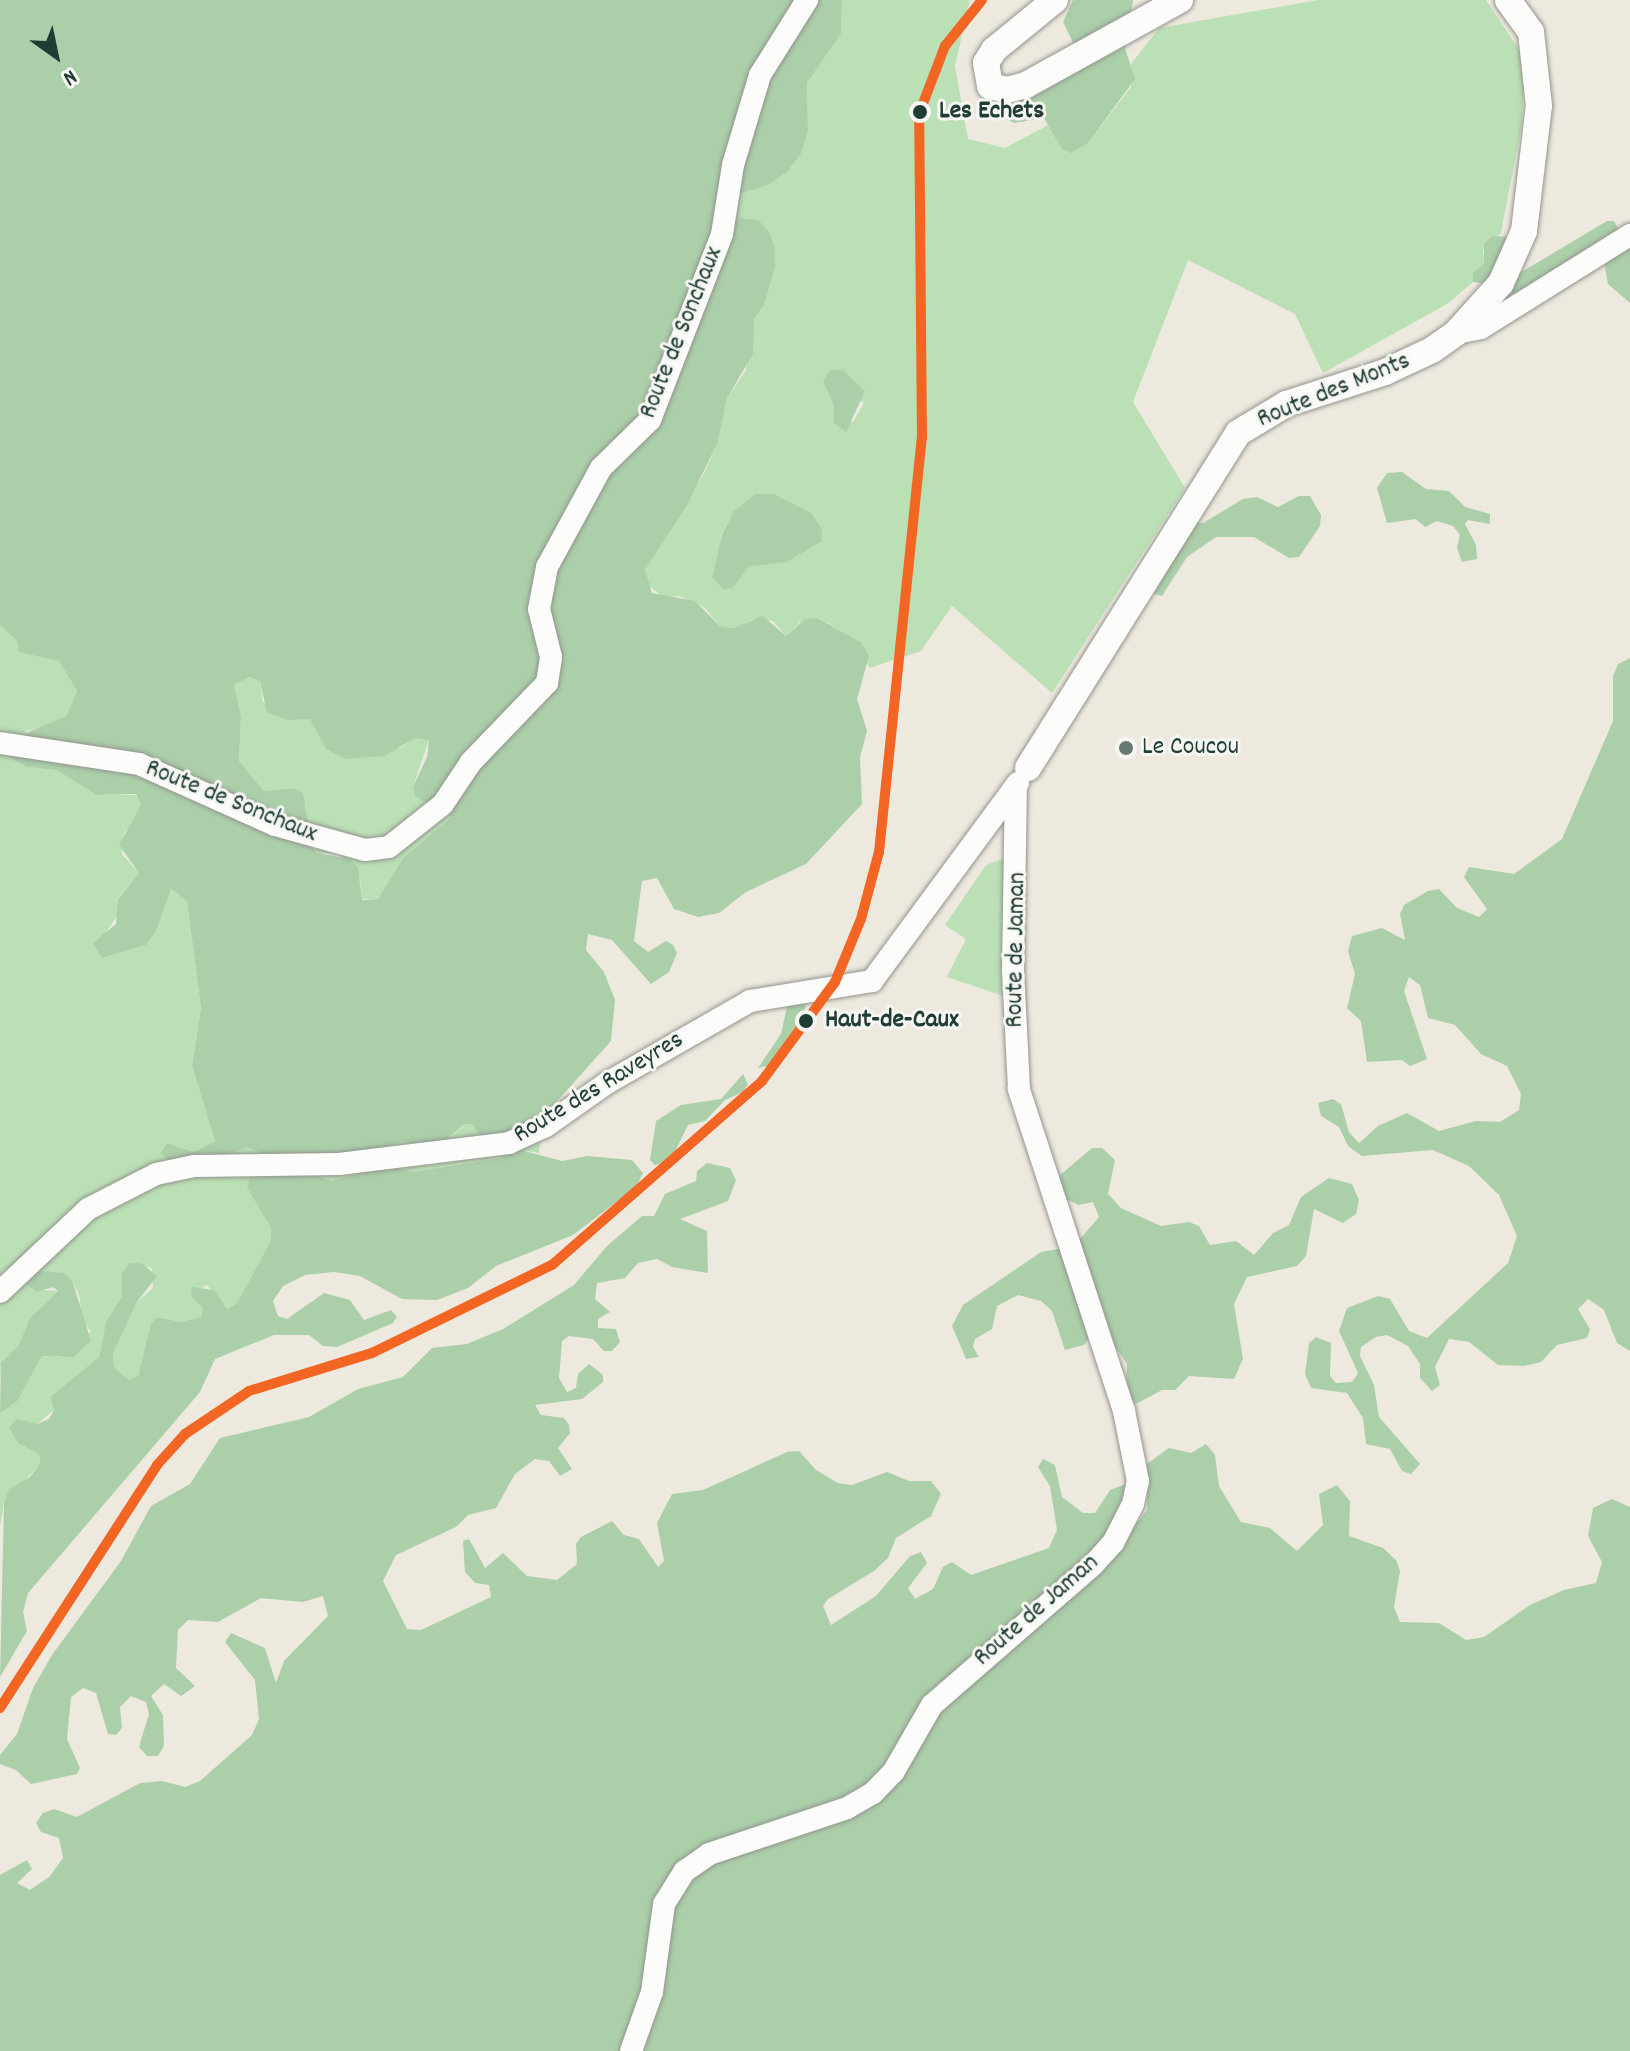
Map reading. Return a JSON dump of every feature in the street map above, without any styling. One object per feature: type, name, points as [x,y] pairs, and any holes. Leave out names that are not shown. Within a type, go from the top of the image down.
[{"type":"street","name":"Route de Sonchaux","points":[[0,743],[139,764],[275,825],[365,850],[389,847],[443,804],[471,762],[547,683],[551,657],[539,609],[547,567],[601,468],[650,420],[662,377],[722,234],[733,165],[760,75],[807,0]]},
{"type":"street","points":[[1055,0],[994,50],[986,63],[990,86],[1007,90],[1026,85],[1180,0]]},
{"type":"street","name":"Route des Monts","points":[[1022,777],[1238,433],[1279,407],[1385,372],[1456,333],[1509,269],[1531,195],[1539,70],[1531,32],[1508,0]]},
{"type":"street","points":[[1456,333],[1481,328],[1503,316],[1630,235]]},
{"type":"street","name":"Route des Raveyres","points":[[0,1292],[88,1209],[156,1174],[195,1166],[339,1164],[509,1143],[546,1126],[607,1083],[750,1001],[872,981],[1022,777]]},
{"type":"street","name":"Route de Jaman","points":[[631,2051],[652,1992],[664,1904],[685,1871],[709,1854],[847,1808],[873,1793],[894,1771],[932,1705],[1093,1565],[1113,1543],[1133,1504],[1138,1481],[1124,1411],[1019,1089],[1013,971],[1022,777]]},
{"type":"green space","points":[[0,0],[842,0],[841,34],[807,83],[808,130],[801,153],[788,171],[768,185],[715,201],[719,215],[758,220],[768,230],[775,247],[775,267],[764,305],[754,319],[753,354],[727,398],[718,442],[687,505],[645,570],[652,593],[695,601],[720,626],[733,628],[763,616],[786,636],[805,619],[817,618],[861,642],[869,656],[857,699],[867,731],[860,757],[862,804],[806,864],[746,892],[719,913],[698,917],[674,909],[657,878],[642,881],[634,941],[648,952],[666,941],[673,945],[677,953],[669,972],[651,984],[612,940],[588,934],[586,950],[604,972],[615,1000],[611,1041],[551,1108],[497,1138],[480,1136],[473,1125],[464,1124],[444,1142],[421,1146],[403,1141],[362,1154],[271,1157],[247,1147],[216,1159],[171,1162],[160,1153],[167,1143],[194,1152],[215,1141],[192,1066],[201,1008],[187,901],[171,889],[156,931],[146,945],[102,958],[93,943],[116,924],[118,899],[139,873],[119,845],[141,805],[136,794],[96,795],[56,770],[27,767],[9,757],[15,738],[66,716],[77,691],[59,661],[19,652],[17,641],[0,625]],"holes":[[[250,677],[260,682],[267,712],[287,720],[310,719],[326,749],[345,759],[384,756],[415,738],[429,740],[427,757],[413,787],[415,796],[452,817],[403,858],[378,899],[362,900],[358,867],[349,859],[317,853],[312,846],[303,793],[294,788],[264,791],[239,761],[241,716],[234,685]]]},
{"type":"green space","points":[[842,0],[970,0],[955,66],[968,139],[1005,148],[1050,124],[1062,149],[1088,143],[1131,87],[1131,64],[1159,28],[1318,0],[1486,0],[1526,60],[1521,129],[1501,233],[1483,250],[1484,264],[1473,282],[1447,304],[1323,373],[1295,314],[1188,260],[1133,402],[1185,488],[1052,693],[952,606],[921,651],[869,668],[861,642],[818,618],[799,623],[786,636],[773,621],[754,619],[733,628],[720,626],[704,607],[679,596],[663,597],[647,584],[645,569],[703,475],[718,442],[727,398],[746,370],[754,319],[764,305],[775,247],[758,220],[719,215],[715,201],[808,130],[807,83],[841,34]],"holes":[[[823,382],[864,403],[853,422],[834,423],[834,406]],[[793,505],[810,512],[821,542],[787,562],[762,561],[712,577],[722,533],[734,511]]]},
{"type":"green space","points":[[1073,0],[1133,0],[1125,48],[1135,79],[1088,143],[1071,153],[1062,149],[1044,118],[1014,123],[1001,116],[1076,49],[1063,22]]},
{"type":"green space","points":[[1607,221],[1614,221],[1630,248],[1630,303],[1608,284],[1604,261],[1557,294],[1543,288],[1516,297],[1509,288],[1473,282],[1473,273],[1484,263],[1484,243],[1493,236],[1511,237],[1516,271],[1520,273]]},
{"type":"green space","points":[[830,370],[843,370],[865,391],[846,432],[834,423],[834,406],[823,382]]},
{"type":"green space","points":[[1402,472],[1426,489],[1449,491],[1465,507],[1490,514],[1490,524],[1468,520],[1465,524],[1476,545],[1477,559],[1462,562],[1457,548],[1460,535],[1453,526],[1437,521],[1425,527],[1416,519],[1387,523],[1377,488],[1387,473]]},
{"type":"green space","points":[[755,494],[774,494],[810,512],[822,529],[821,542],[787,562],[749,566],[733,588],[723,589],[712,577],[722,534],[734,511]]},
{"type":"green space","points":[[1299,496],[1310,496],[1321,515],[1320,526],[1299,557],[1289,558],[1254,537],[1216,537],[1187,557],[1162,596],[1154,594],[1193,523],[1203,523],[1243,499],[1257,497],[1278,507]]},
{"type":"green space","points":[[0,625],[17,641],[59,661],[77,691],[66,716],[50,726],[25,731],[27,767],[56,770],[96,795],[136,795],[141,805],[139,818],[124,833],[122,854],[139,873],[118,898],[119,913],[107,931],[102,958],[146,945],[171,889],[187,901],[201,1008],[192,1066],[215,1141],[195,1151],[229,1151],[247,1147],[271,1157],[403,1141],[421,1146],[451,1137],[464,1124],[473,1125],[480,1136],[497,1138],[543,1111],[539,1153],[517,1149],[501,1158],[413,1172],[390,1165],[332,1181],[311,1174],[263,1176],[259,1206],[271,1228],[271,1240],[237,1303],[227,1309],[207,1285],[191,1296],[203,1309],[201,1317],[181,1322],[157,1317],[151,1323],[138,1376],[129,1380],[114,1367],[113,1354],[137,1302],[153,1288],[152,1268],[130,1264],[122,1296],[106,1322],[99,1357],[50,1397],[54,1410],[37,1424],[30,1446],[39,1454],[40,1464],[4,1504],[0,1526],[0,1413],[28,1381],[42,1356],[61,1357],[91,1332],[81,1317],[80,1298],[72,1280],[30,1289],[58,1291],[30,1318],[18,1346],[1,1362],[0,1383]],"holes":[[[167,1143],[193,1152],[160,1152]]]},
{"type":"green space","points":[[1630,658],[1630,1351],[1617,1343],[1604,1310],[1588,1299],[1578,1309],[1590,1329],[1587,1338],[1557,1345],[1541,1362],[1524,1366],[1498,1365],[1469,1342],[1449,1339],[1435,1367],[1440,1385],[1432,1391],[1420,1378],[1420,1364],[1408,1346],[1387,1335],[1376,1337],[1361,1347],[1360,1356],[1374,1385],[1379,1417],[1420,1464],[1411,1474],[1402,1471],[1390,1449],[1366,1444],[1363,1418],[1347,1393],[1311,1388],[1305,1374],[1309,1343],[1316,1337],[1331,1343],[1330,1376],[1336,1383],[1352,1382],[1358,1373],[1339,1331],[1347,1308],[1378,1296],[1390,1299],[1409,1331],[1427,1338],[1508,1263],[1517,1236],[1499,1195],[1469,1166],[1433,1150],[1362,1156],[1348,1146],[1339,1127],[1321,1116],[1318,1103],[1333,1099],[1341,1104],[1349,1132],[1359,1143],[1378,1126],[1407,1113],[1439,1131],[1476,1121],[1500,1122],[1519,1110],[1521,1094],[1507,1066],[1481,1054],[1455,1025],[1428,1018],[1420,985],[1409,977],[1404,991],[1427,1059],[1410,1066],[1402,1060],[1367,1062],[1361,1021],[1347,1008],[1355,974],[1348,951],[1352,936],[1382,928],[1405,940],[1400,914],[1404,905],[1428,891],[1439,889],[1457,908],[1479,917],[1487,909],[1464,877],[1469,867],[1514,874],[1562,839],[1613,721],[1613,676],[1618,664]]},
{"type":"green space","points":[[250,677],[260,682],[263,702],[310,718],[321,739],[400,748],[415,737],[429,740],[413,787],[452,817],[403,858],[378,899],[362,899],[360,878],[339,854],[317,853],[304,823],[306,805],[294,788],[264,791],[239,761],[241,716],[234,685]]},
{"type":"green space","points":[[1005,858],[1003,996],[947,977],[966,939],[945,925],[986,865]]},
{"type":"green space","points":[[800,1000],[806,1004],[801,1025],[767,1066],[758,1068],[781,1034],[787,1007]]},
{"type":"green space","points":[[743,1074],[748,1084],[743,1092],[725,1100],[705,1121],[688,1125],[671,1160],[655,1165],[650,1160],[656,1121],[681,1105],[721,1099]]},
{"type":"green space","points":[[1092,1148],[1102,1148],[1115,1160],[1108,1194],[1121,1208],[1161,1226],[1189,1222],[1199,1226],[1210,1245],[1236,1241],[1254,1255],[1273,1233],[1289,1225],[1301,1197],[1329,1178],[1352,1184],[1359,1200],[1356,1214],[1343,1223],[1314,1209],[1306,1256],[1297,1266],[1247,1277],[1234,1304],[1243,1359],[1234,1379],[1189,1376],[1175,1390],[1162,1390],[1136,1404],[1126,1394],[1127,1364],[1108,1336],[1093,1332],[1084,1345],[1065,1350],[1052,1311],[1041,1301],[1018,1295],[997,1306],[992,1329],[975,1339],[973,1347],[979,1357],[966,1359],[952,1326],[963,1305],[1041,1252],[1074,1246],[1099,1217],[1093,1202],[1078,1205],[1059,1195],[1060,1175]]},
{"type":"green space","points":[[517,1149],[562,1161],[588,1156],[632,1160],[643,1173],[636,1187],[573,1235],[496,1266],[468,1288],[437,1300],[402,1299],[360,1276],[334,1272],[305,1275],[283,1286],[273,1301],[278,1316],[287,1319],[324,1293],[350,1300],[364,1320],[391,1310],[397,1317],[393,1323],[337,1347],[323,1346],[309,1335],[274,1335],[215,1359],[200,1392],[28,1593],[23,1612],[27,1631],[0,1677],[4,1504],[9,1489],[30,1477],[40,1463],[39,1454],[18,1443],[9,1427],[17,1419],[37,1424],[49,1419],[54,1410],[50,1397],[99,1357],[106,1322],[122,1296],[122,1273],[130,1263],[141,1263],[157,1276],[137,1302],[113,1354],[114,1367],[129,1380],[138,1376],[151,1323],[157,1317],[181,1322],[201,1317],[203,1309],[191,1296],[192,1287],[214,1290],[227,1309],[237,1303],[271,1240],[271,1228],[247,1187],[250,1177],[311,1174],[332,1181],[390,1165],[413,1172],[501,1158]]},
{"type":"green space","points":[[707,1163],[730,1168],[736,1180],[728,1201],[680,1219],[707,1231],[708,1273],[672,1267],[657,1259],[638,1263],[625,1278],[597,1283],[595,1299],[610,1312],[598,1319],[598,1328],[616,1329],[620,1342],[612,1351],[604,1351],[593,1339],[569,1336],[562,1341],[559,1378],[567,1392],[576,1388],[578,1374],[589,1364],[603,1375],[603,1382],[582,1399],[535,1405],[541,1415],[564,1418],[569,1425],[570,1433],[558,1448],[572,1469],[560,1476],[549,1461],[535,1459],[515,1474],[496,1508],[468,1515],[456,1527],[396,1555],[383,1581],[407,1629],[421,1630],[491,1597],[489,1585],[475,1583],[465,1572],[463,1541],[469,1539],[485,1568],[503,1553],[527,1576],[557,1580],[577,1564],[576,1544],[581,1537],[612,1521],[624,1535],[639,1539],[658,1567],[664,1561],[657,1523],[672,1494],[703,1490],[787,1452],[799,1451],[816,1470],[838,1483],[852,1485],[887,1472],[909,1481],[931,1481],[941,1494],[931,1516],[896,1538],[888,1558],[874,1571],[828,1599],[823,1606],[831,1625],[876,1596],[910,1556],[921,1552],[927,1563],[908,1588],[915,1599],[933,1589],[943,1567],[952,1562],[971,1575],[1049,1548],[1057,1530],[1050,1486],[1038,1467],[1043,1459],[1055,1465],[1062,1497],[1083,1513],[1095,1513],[1110,1490],[1126,1484],[1132,1522],[1138,1522],[1147,1510],[1147,1464],[1169,1448],[1191,1453],[1206,1444],[1215,1455],[1219,1486],[1241,1522],[1270,1528],[1297,1551],[1323,1525],[1319,1494],[1337,1485],[1350,1501],[1349,1536],[1383,1548],[1396,1560],[1400,1571],[1394,1607],[1400,1622],[1439,1623],[1466,1640],[1484,1637],[1530,1605],[1564,1590],[1596,1583],[1602,1562],[1588,1536],[1593,1508],[1612,1499],[1630,1507],[1630,2051],[0,2051],[0,1875],[27,1860],[32,1869],[17,1883],[30,1890],[49,1877],[63,1858],[59,1838],[41,1832],[36,1823],[43,1813],[54,1809],[77,1817],[140,1783],[162,1781],[185,1787],[200,1781],[252,1735],[259,1719],[255,1680],[225,1642],[231,1633],[265,1648],[276,1683],[284,1661],[328,1616],[323,1596],[303,1602],[261,1598],[218,1622],[188,1620],[178,1630],[176,1668],[195,1686],[181,1696],[164,1684],[151,1696],[163,1715],[164,1746],[158,1756],[147,1756],[139,1747],[149,1714],[146,1702],[131,1696],[120,1707],[122,1728],[116,1735],[108,1734],[96,1693],[83,1688],[71,1697],[67,1739],[80,1768],[77,1774],[31,1784],[16,1770],[0,1764],[0,1755],[17,1734],[33,1688],[52,1655],[121,1561],[151,1506],[190,1484],[220,1438],[309,1417],[358,1389],[403,1377],[432,1348],[467,1344],[503,1329],[574,1285],[607,1246],[642,1216],[654,1216],[665,1194],[696,1181],[697,1171]]},
{"type":"green space","points":[[41,1271],[64,1273],[72,1280],[91,1341],[73,1357],[42,1356],[17,1401],[0,1413],[1,1362],[18,1346],[30,1318],[58,1291],[53,1287],[36,1292],[26,1284],[28,1275]]},
{"type":"transit line","points":[[0,1708],[157,1465],[185,1434],[249,1391],[372,1353],[552,1265],[762,1081],[835,982],[861,919],[879,852],[922,438],[919,114],[945,46],[982,0]]},
{"type":"place","name":"Les Echets","points":[[920,112]]},
{"type":"place","name":"Le Coucou","points":[[1126,748]]},
{"type":"place","name":"Haut-de-Caux","points":[[806,1021]]}]
